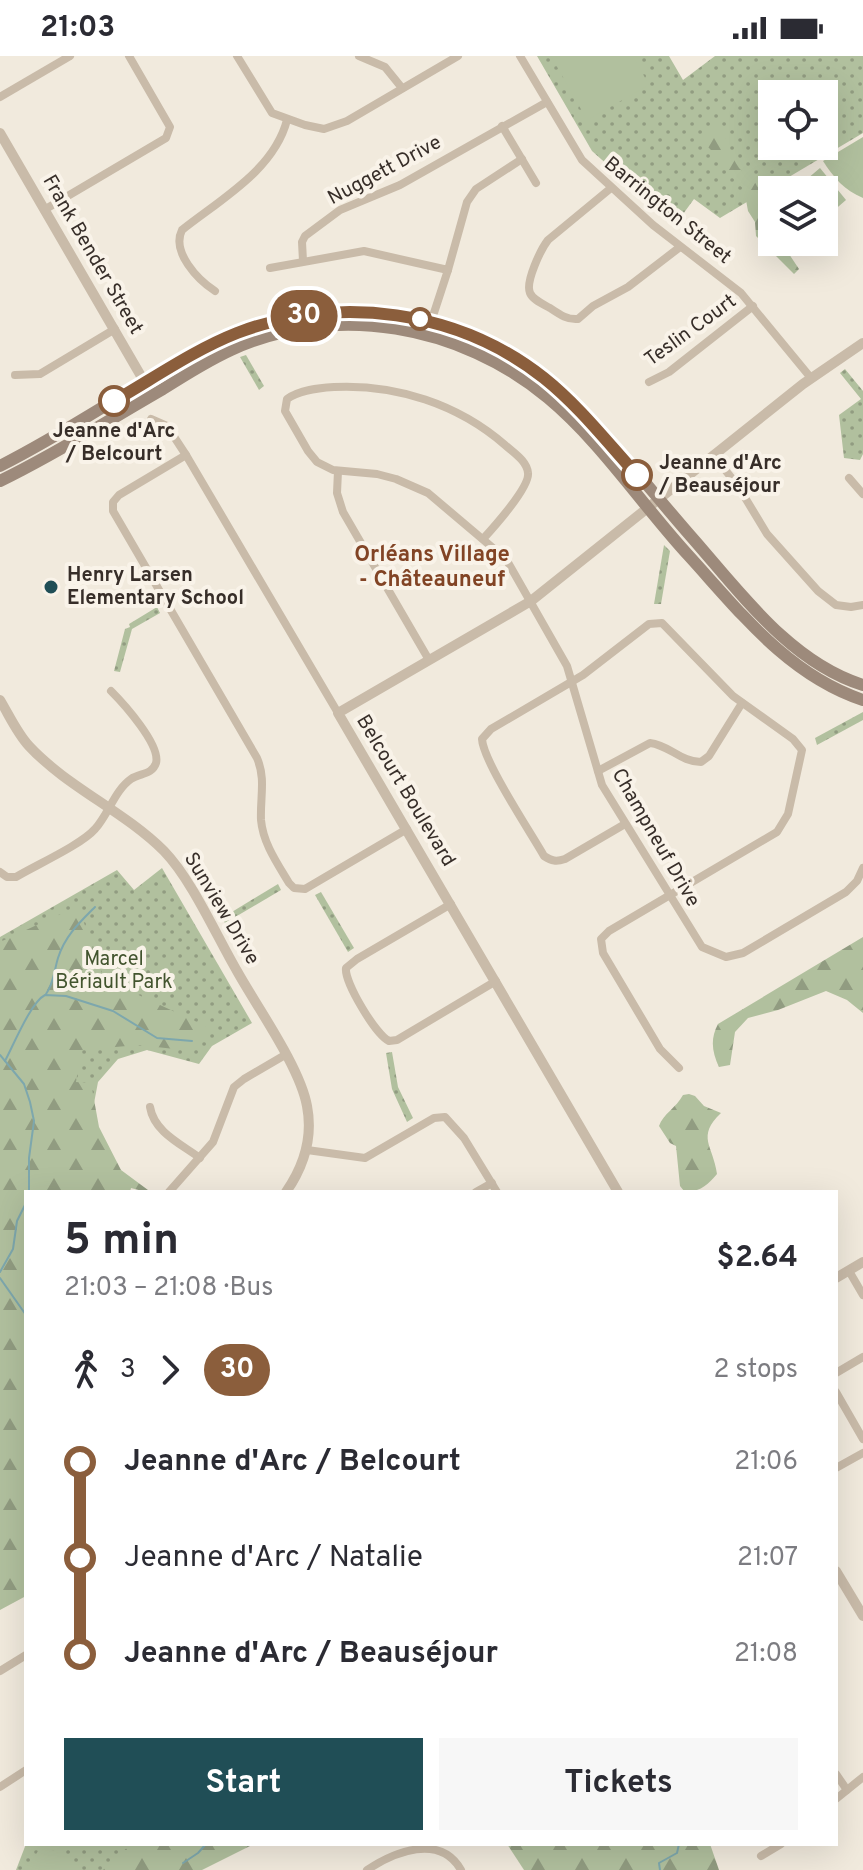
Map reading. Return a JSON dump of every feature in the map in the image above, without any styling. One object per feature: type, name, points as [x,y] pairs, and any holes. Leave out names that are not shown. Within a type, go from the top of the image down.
[{"type":"main road","points":[[0,481],[234,335],[291,318],[357,312],[431,322],[493,346],[543,377],[575,406],[723,594],[787,659],[817,680],[863,700]]},
{"type":"main road","points":[[0,466],[148,389],[231,350],[279,334],[318,326],[352,325],[417,332],[481,355],[548,398],[779,633],[814,661],[863,685]]},
{"type":"street","points":[[0,97],[70,56]]},
{"type":"street","points":[[44,210],[166,138],[170,127],[129,56]]},
{"type":"street","points":[[237,56],[272,113],[314,128],[332,127],[347,121],[458,56]]},
{"type":"street","points":[[359,56],[385,67],[402,88]]},
{"type":"street","name":"Barrington Street","points":[[520,56],[582,160],[680,247],[724,279],[753,306],[811,378]]},
{"type":"street","name":"Nuggett Drive","points":[[303,261],[302,242],[305,236],[340,210],[400,185],[547,102]]},
{"type":"street","points":[[215,291],[199,281],[180,248],[179,236],[182,230],[263,165],[276,150],[287,120]]},
{"type":"street","points":[[502,126],[536,183]]},
{"type":"street","name":"Frank Bender Street","points":[[0,133],[148,389]]},
{"type":"street","points":[[431,322],[467,202],[476,189],[522,159]]},
{"type":"street","points":[[611,188],[548,240],[529,282],[529,292],[534,298],[565,318],[578,319],[593,306],[628,287],[680,247]]},
{"type":"street","points":[[270,268],[364,251],[448,270]]},
{"type":"street","name":"Teslin Court","points":[[649,382],[669,372],[753,306]]},
{"type":"street","points":[[15,375],[40,374],[115,329]]},
{"type":"street","points":[[338,713],[531,601],[811,378],[863,343]]},
{"type":"street","points":[[429,660],[343,512],[337,493],[338,471],[325,467],[312,457],[285,411],[287,399],[296,393],[326,388],[375,388],[432,401],[479,425],[525,464],[528,474],[522,489],[483,539]]},
{"type":"street","name":"Belcourt Boulevard","points":[[151,419],[167,426],[186,455],[617,1190]]},
{"type":"street","points":[[186,455],[119,495],[113,502],[113,511],[257,758],[264,788],[261,818],[266,842],[289,883],[294,888],[305,889],[407,829]]},
{"type":"street","points":[[714,456],[738,486],[767,534],[818,591],[836,605],[863,605]]},
{"type":"street","name":"Champneuf Drive","points":[[338,471],[377,474],[413,486],[442,502],[506,559],[573,681],[602,785],[702,947],[716,955],[735,956],[839,897],[852,887],[863,868]]},
{"type":"street","points":[[849,478],[863,494]]},
{"type":"street","points":[[625,824],[565,859],[549,859],[544,856],[484,750],[482,739],[491,729],[573,681],[649,624],[662,623],[742,703],[793,739],[802,750],[785,821],[771,836],[609,931],[600,944],[660,1049],[679,1068]]},
{"type":"street","points":[[0,872],[7,877],[16,877],[84,838],[94,831],[129,780],[152,769],[156,757],[129,709],[111,691]]},
{"type":"street","name":"Sunview Drive","points":[[0,700],[29,746],[150,838],[176,866],[299,1080],[307,1105],[307,1150],[287,1190]]},
{"type":"street","points":[[598,771],[650,743],[662,745],[688,760],[701,762],[709,756],[742,703]]},
{"type":"street","points":[[451,904],[349,964],[346,977],[363,1008],[379,1035],[393,1041],[496,981]]},
{"type":"street","points":[[171,1190],[213,1142],[234,1087],[285,1055]]},
{"type":"street","points":[[150,1107],[158,1127],[200,1158]]},
{"type":"street","points":[[307,1150],[365,1158],[434,1118],[445,1117],[464,1138],[496,1190]]},
{"type":"street","points":[[480,1190],[492,1183]]},
{"type":"street","points":[[838,1277],[863,1262]]},
{"type":"street","points":[[849,1271],[863,1295]]},
{"type":"street","points":[[838,1372],[863,1357]]},
{"type":"street","points":[[838,1395],[863,1439]]},
{"type":"street","points":[[838,1467],[863,1453]]},
{"type":"street","points":[[838,1574],[863,1616]]},
{"type":"street","points":[[0,1671],[24,1656]]},
{"type":"street","points":[[0,1787],[24,1771]]},
{"type":"street","points":[[838,1777],[847,1790]]},
{"type":"street","points":[[838,1797],[863,1777]]},
{"type":"street","points":[[761,1856],[778,1846]]},
{"type":"street","points":[[367,1870],[397,1852],[418,1849],[444,1853],[461,1870]]},
{"type":"green space","points":[[537,56],[669,56],[683,80],[715,56],[863,56],[863,133],[838,148],[838,80],[758,80],[758,160],[818,160],[791,176],[758,176],[758,195],[720,218],[694,199],[675,225],[592,151]]},
{"type":"green space","points":[[551,56],[633,56],[649,85],[587,120]]},
{"type":"green space","points":[[718,122],[723,126],[736,163],[758,188],[758,238],[744,189],[700,141],[712,124]]},
{"type":"green space","points":[[863,137],[863,198],[840,183],[838,176],[834,176],[823,161],[838,160],[838,152]]},
{"type":"green space","points":[[820,168],[826,176],[811,176]]},
{"type":"green space","points":[[838,190],[846,200],[838,207]]},
{"type":"green space","points":[[776,256],[790,256],[799,269],[794,274]]},
{"type":"green space","points":[[246,355],[264,386],[259,390],[240,357]]},
{"type":"green space","points":[[845,369],[863,391],[863,454],[860,460],[844,458],[839,415],[861,399],[840,373]]},
{"type":"green space","points":[[664,545],[670,551],[661,604],[654,604]]},
{"type":"green space","points":[[157,607],[160,613],[132,629],[120,672],[114,671],[125,629]]},
{"type":"green space","points":[[863,712],[863,720],[817,745],[815,738]]},
{"type":"green space","name":"Marcel Bériault Park","points":[[162,868],[252,1023],[212,1046],[199,1064],[147,1050],[118,1059],[98,1082],[92,1114],[41,1011],[0,953],[0,937],[117,870],[134,890]]},
{"type":"green space","points":[[278,884],[281,890],[225,923],[222,918]]},
{"type":"green space","points":[[321,892],[354,948],[348,952],[315,895]]},
{"type":"green space","points":[[78,906],[104,979],[214,1030],[193,1051],[138,1045],[81,1050],[76,1082],[91,1083],[99,1127],[121,1170],[148,1190],[24,1190],[24,1597],[0,1610],[0,942]]},
{"type":"green space","points":[[863,937],[863,1013],[847,1000],[826,991],[748,1018],[735,1032],[730,1065],[719,1067],[713,1046],[718,1024]]},
{"type":"green space","points":[[392,1052],[398,1087],[413,1118],[407,1122],[392,1089],[386,1053]]},
{"type":"green space","points":[[683,1095],[695,1096],[704,1106],[721,1113],[713,1121],[708,1135],[717,1174],[696,1190],[683,1190],[680,1186],[676,1146],[670,1143],[659,1126]]},
{"type":"green space","points":[[25,1846],[226,1846],[194,1870],[16,1870]]},
{"type":"green space","points":[[41,1846],[82,1867],[80,1870],[27,1870]]},
{"type":"green space","points":[[129,1846],[250,1846],[202,1870],[103,1870]]},
{"type":"green space","points":[[508,1846],[711,1846],[719,1870],[524,1870]]},
{"type":"waterway","points":[[46,994],[64,943],[95,907]]},
{"type":"waterway","points":[[5,1061],[29,1014],[45,995],[66,996],[113,1011],[157,1038],[192,1041]]},
{"type":"waterway","points":[[0,1055],[24,1084],[30,1102],[34,1121],[29,1190]]},
{"type":"waterway","points":[[0,1272],[13,1249],[17,1221],[24,1207]]},
{"type":"waterway","points":[[0,1278],[24,1312]]},
{"type":"waterway","points":[[183,1863],[204,1846]]},
{"type":"waterway","points":[[660,1870],[659,1863],[677,1853],[679,1846]]},
{"type":"bus line","name":"30","points":[[114,401],[210,346],[259,326],[324,313],[396,315],[463,332],[528,366],[575,406],[637,475]]},
{"type":"place","name":"Jeanne d'Arc / Belcourt","points":[[114,401]]},
{"type":"place","name":"Jeanne d'Arc / Beauséjour","points":[[637,475]]},
{"type":"place","name":"Henry Larsen Elementary School","points":[[51,587]]},
{"type":"district","name":"Orléans Village - Châteauneuf","points":[[432,568]]}]
